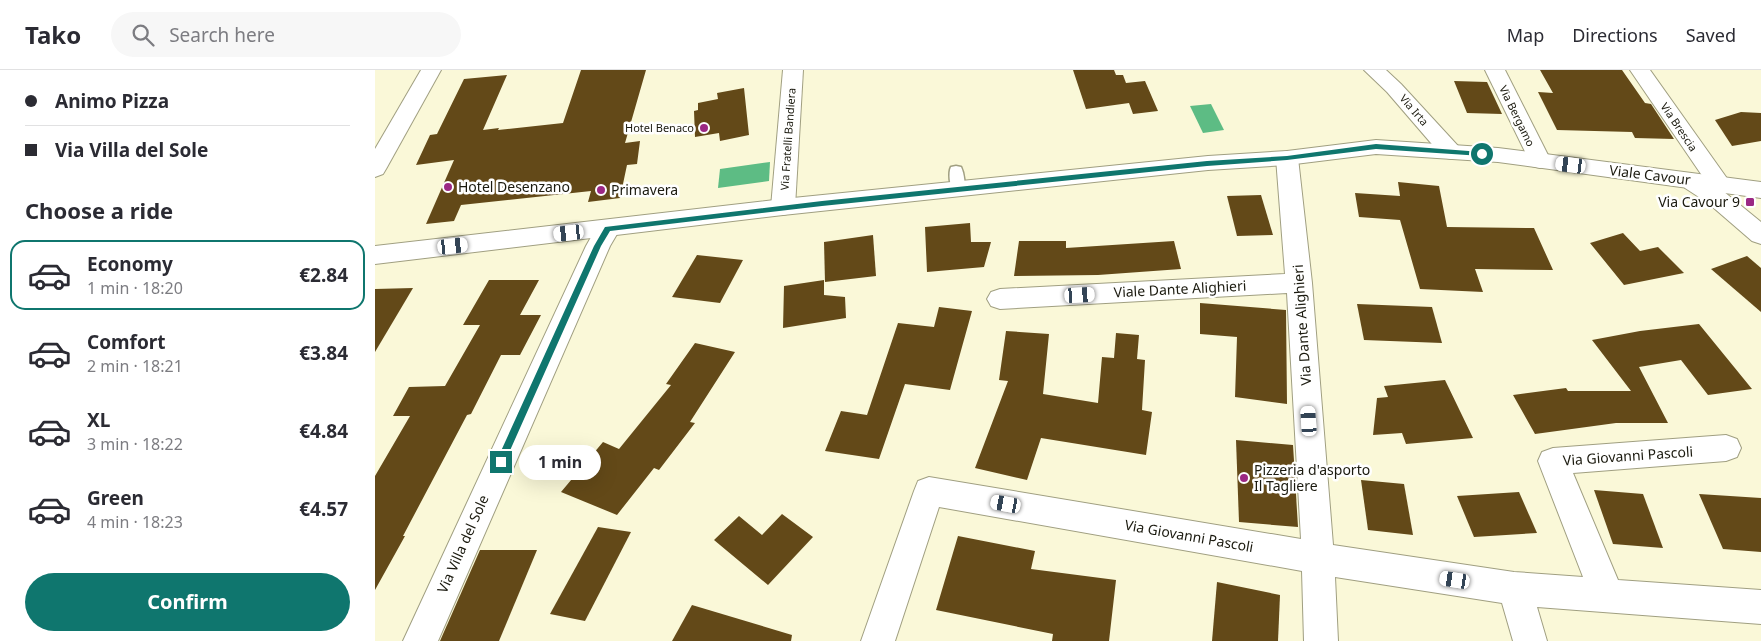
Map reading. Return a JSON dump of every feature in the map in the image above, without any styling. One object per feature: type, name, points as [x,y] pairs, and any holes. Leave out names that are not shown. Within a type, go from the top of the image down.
[{"type":"street","points":[[375,169],[431,70]]},
{"type":"street","name":"Via Fratelli Bandiera","points":[[783,207],[793,70]]},
{"type":"street","name":"Via Irta","points":[[1374,70],[1394,88],[1451,152]]},
{"type":"street","name":"Via Bergamo","points":[[1495,70],[1540,161]]},
{"type":"street","name":"Via Brescia","points":[[1640,70],[1719,184]]},
{"type":"street","name":"Viale Cavour","points":[[375,255],[783,207],[957,179],[1287,158],[1376,147],[1498,155],[1761,190]]},
{"type":"street","name":"Via Dante Alighieri","points":[[1287,158],[1299,283],[1318,558],[1321,641]]},
{"type":"street","points":[[1690,181],[1716,198],[1761,235]]},
{"type":"street","name":"Via Villa del Sole","points":[[420,641],[597,246],[608,229]]},
{"type":"street","name":"Viale Dante Alighieri","points":[[1001,299],[1299,283]]},
{"type":"street","name":"Via Giovanni Pascoli","points":[[1607,596],[1553,461],[1726,448]]},
{"type":"street","name":"Via Giovanni Pascoli","points":[[878,641],[929,491],[1318,558],[1514,589],[1761,607]]},
{"type":"street","points":[[1514,589],[1530,641]]},
{"type":"shaded area","points":[[1211,104],[1224,130],[1203,133],[1190,106]]},
{"type":"shaded area","points":[[770,162],[769,181],[718,188],[720,169]]},
{"type":"building","points":[[581,70],[646,70],[625,143],[640,141],[637,164],[627,165],[620,198],[588,202],[591,191],[461,205],[454,221],[426,224],[454,160],[416,165],[430,135],[437,134],[464,79],[507,75],[483,130],[499,128],[498,130],[563,123]]},
{"type":"building","points":[[1073,70],[1114,70],[1116,75],[1123,75],[1126,83],[1145,81],[1158,111],[1133,114],[1129,103],[1086,109]]},
{"type":"building","points":[[1540,70],[1622,70],[1645,103],[1651,104],[1674,139],[1635,138],[1632,132],[1557,130],[1538,92],[1553,93]]},
{"type":"building","points":[[1454,81],[1487,82],[1502,114],[1467,113]]},
{"type":"building","points":[[744,88],[749,135],[720,141],[719,133],[695,137],[694,111],[698,110],[698,103],[718,99],[717,93]]},
{"type":"building","points":[[1741,112],[1761,113],[1761,141],[1732,146],[1715,120]]},
{"type":"building","points":[[1398,182],[1439,186],[1447,227],[1534,228],[1553,270],[1475,269],[1483,292],[1420,289],[1400,220],[1359,217],[1355,193],[1400,196]]},
{"type":"building","points":[[1261,195],[1273,235],[1237,236],[1227,196]]},
{"type":"building","points":[[970,223],[971,242],[991,242],[984,267],[927,272],[925,227]]},
{"type":"building","points":[[1623,233],[1640,251],[1658,247],[1684,273],[1624,285],[1590,243]]},
{"type":"building","points":[[873,235],[876,276],[825,282],[824,242]]},
{"type":"building","points":[[1019,241],[1066,241],[1066,248],[1174,241],[1181,269],[1098,275],[1014,276]]},
{"type":"building","points":[[697,255],[743,260],[720,303],[672,297]]},
{"type":"building","points":[[1747,256],[1761,268],[1761,312],[1711,269]]},
{"type":"building","points":[[489,280],[539,280],[520,315],[541,315],[520,355],[501,355],[471,414],[467,415],[375,590],[375,476],[410,416],[393,416],[409,387],[445,386],[480,325],[463,325]]},
{"type":"building","points":[[824,280],[824,295],[845,297],[846,318],[783,328],[784,286]]},
{"type":"building","points":[[413,288],[375,352],[375,289]]},
{"type":"building","points":[[1200,303],[1286,310],[1287,404],[1235,397],[1237,337],[1200,334]]},
{"type":"building","points":[[1357,304],[1432,307],[1442,343],[1364,340]]},
{"type":"building","points":[[939,307],[972,311],[950,390],[905,384],[879,459],[825,451],[841,411],[867,415],[898,323],[934,327]]},
{"type":"building","points":[[1699,324],[1752,389],[1708,395],[1681,360],[1639,367],[1668,423],[1616,423],[1535,434],[1513,395],[1566,388],[1568,391],[1631,391],[1592,340],[1640,331]]},
{"type":"building","points":[[1006,331],[1049,334],[1043,394],[1098,403],[1102,357],[1114,358],[1116,333],[1139,335],[1137,359],[1145,360],[1142,410],[1152,412],[1146,455],[1041,438],[1027,480],[975,468],[1008,381],[999,380]]},
{"type":"building","points":[[695,343],[735,352],[690,422],[695,423],[659,470],[654,468],[617,515],[561,492],[603,442],[619,449],[671,385],[666,384]]},
{"type":"building","points":[[1445,380],[1473,438],[1406,444],[1402,433],[1373,435],[1377,398],[1388,397],[1384,386]]},
{"type":"building","points":[[1236,440],[1293,445],[1298,527],[1239,522]]},
{"type":"building","points":[[1361,480],[1404,484],[1413,535],[1368,530]]},
{"type":"building","points":[[1594,490],[1643,494],[1663,548],[1613,544]]},
{"type":"building","points":[[1519,492],[1537,533],[1474,537],[1457,496]]},
{"type":"building","points":[[1699,494],[1761,498],[1761,552],[1723,549]]},
{"type":"building","points":[[782,514],[813,537],[768,585],[714,540],[739,516],[762,535]]},
{"type":"building","points":[[598,527],[631,532],[585,621],[550,614]]},
{"type":"building","points":[[958,536],[1035,551],[1031,569],[1116,580],[1109,641],[1052,641],[1053,634],[936,610]]},
{"type":"building","points":[[480,550],[537,550],[499,641],[440,641]]},
{"type":"building","points":[[1217,582],[1280,595],[1278,641],[1212,641]]},
{"type":"building","points":[[692,605],[792,635],[791,641],[672,641]]},
{"type":"place","name":"Hotel Benaco","points":[[704,128]]},
{"type":"place","name":"Hotel Desenzano","points":[[448,187]]},
{"type":"place","name":"Primavera","points":[[601,190]]},
{"type":"place","name":"Via Cavour 9","points":[[1750,202]]},
{"type":"place","name":"Pizzeria d'asporto Il Tagliere","points":[[1244,478]]},
{"type":"route","points":[[501,462],[597,246],[608,229],[783,207],[1207,163],[1287,158],[1376,147],[1482,154]]}]
